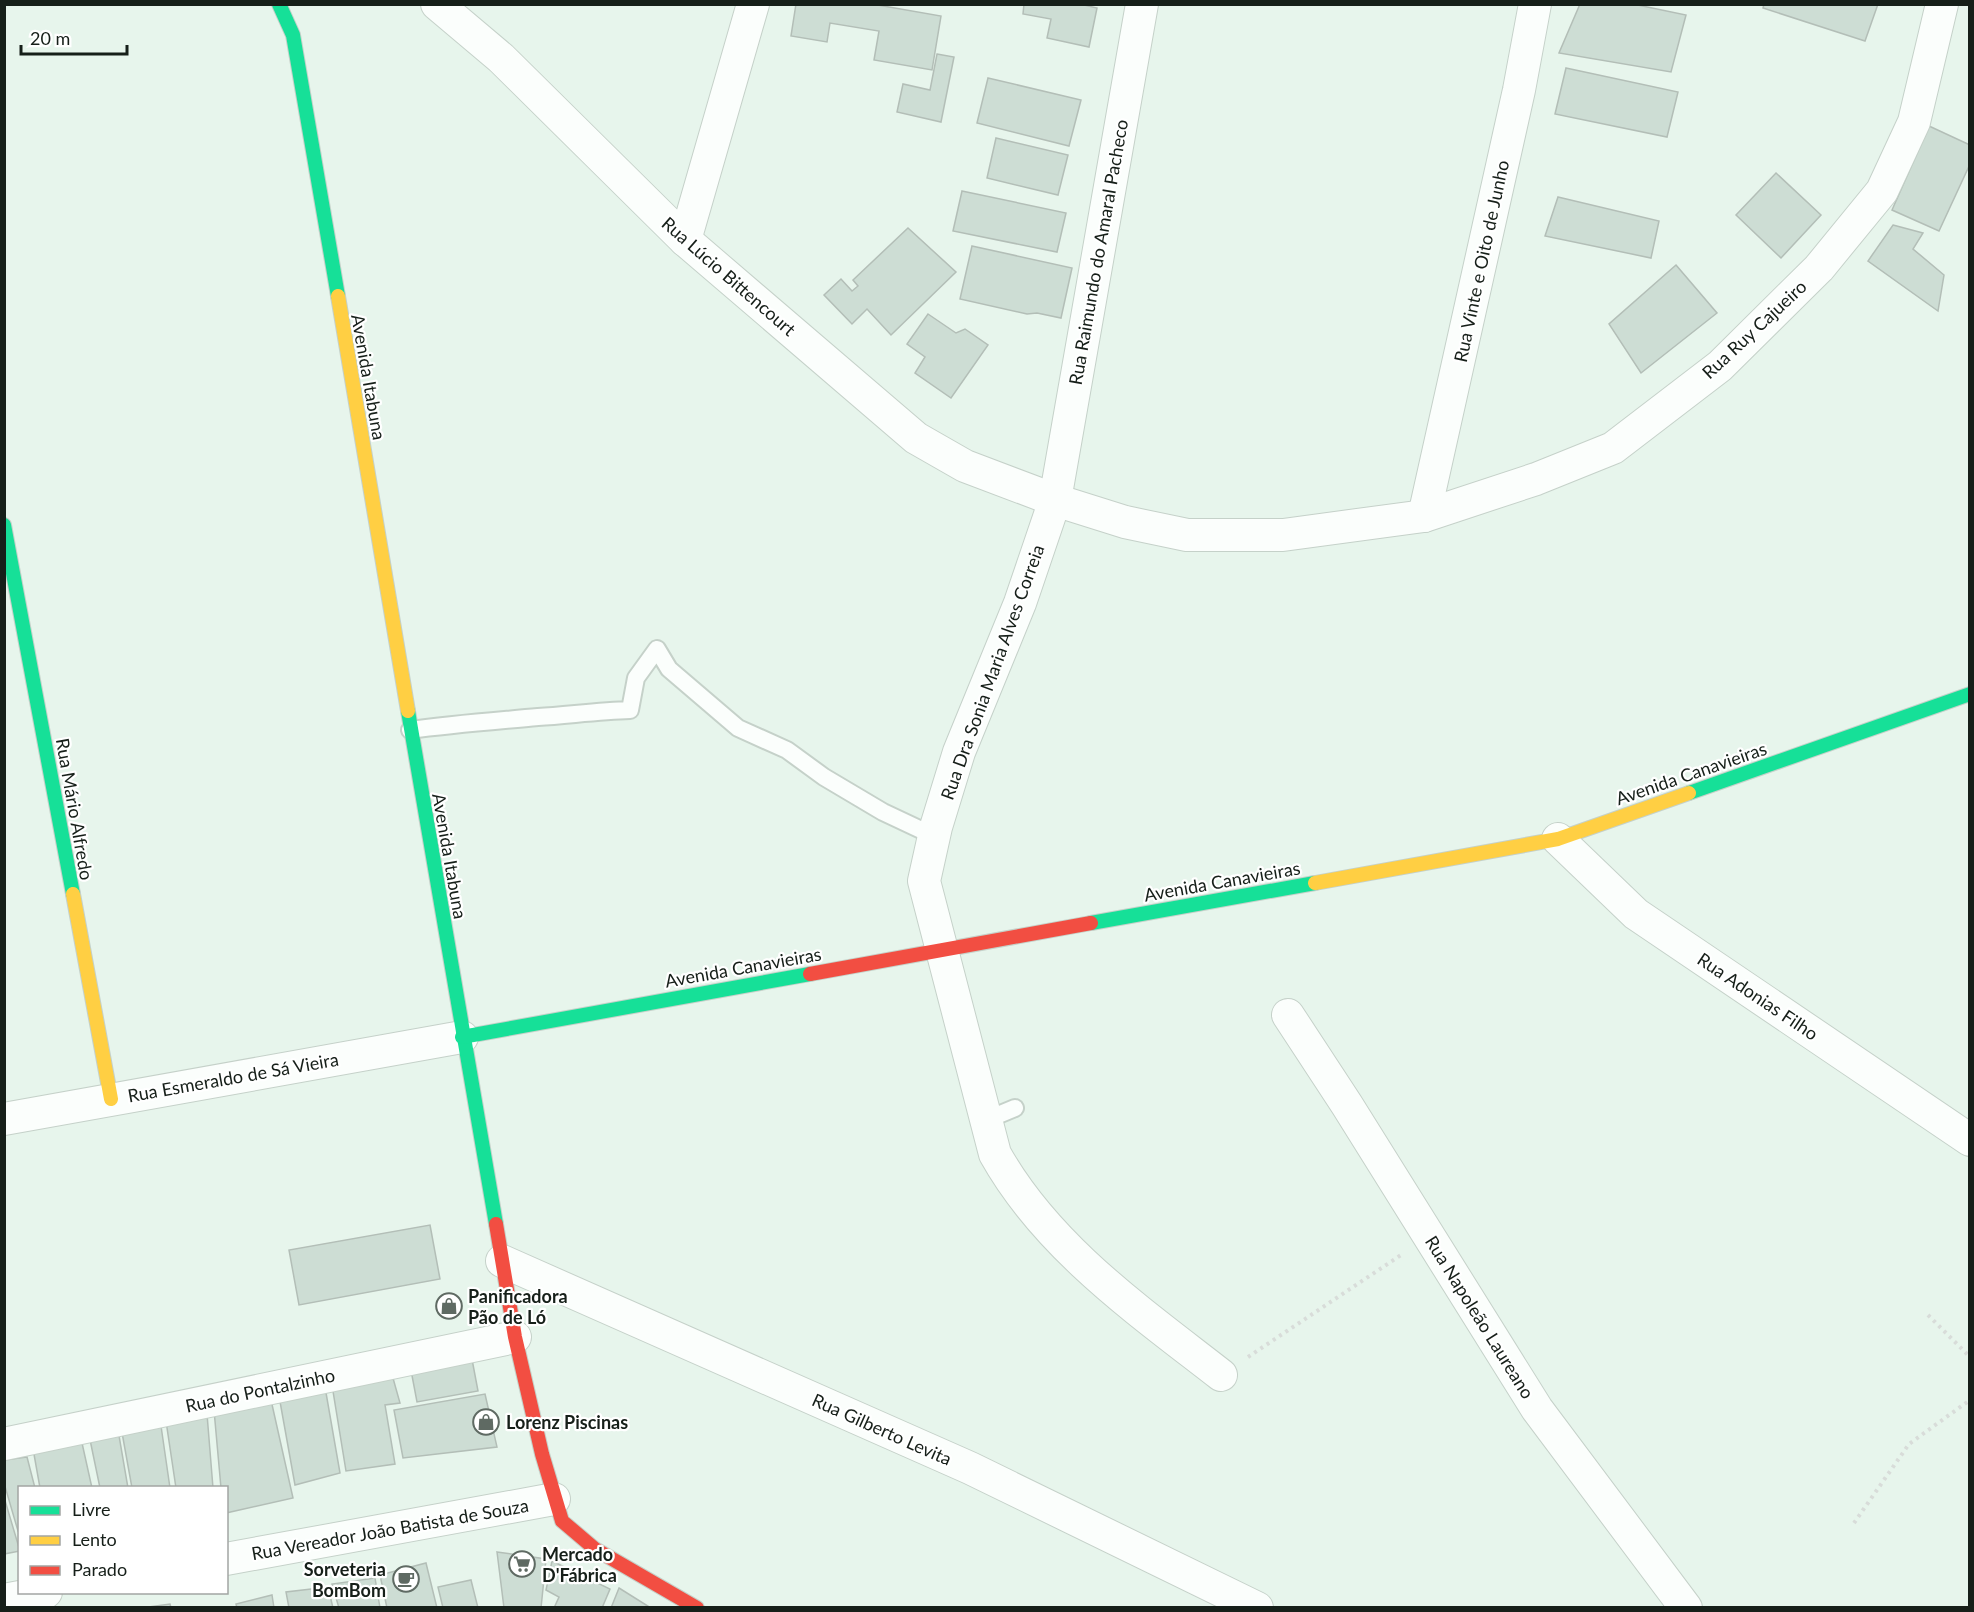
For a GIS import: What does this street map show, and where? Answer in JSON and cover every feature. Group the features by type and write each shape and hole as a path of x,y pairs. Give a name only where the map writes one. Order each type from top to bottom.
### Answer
{"main road":[{"name":"Avenida Itabuna","path":"279,4 293,35 514,1337 554,1499 562,1521 595,1549 697,1608"},
{"name":"Avenida Itabuna","path":"293,35 296,4"},
{"name":"Rua Mário Alfredo","path":"4,525 111,1099"},
{"name":"Avenida Canavieiras","path":"462,1036 1558,839 1970,694"}],"street":[{"name":"Rua Lúcio Bittencourt","path":"436,4 501,58 685,240 916,438 964,466 1055,501"},
{"path":"685,240 753,4"},
{"name":"Rua Raimundo do Amaral Pacheco","path":"1055,501 1142,4"},
{"name":"Rua Vinte e Oito de Junho","path":"1424,516 1519,90 1535,4"},
{"name":"Rua Ruy Cajueiro","path":"1055,501 1125,522 1187,535 1282,535 1424,516 1536,479 1613,448 1720,366 1737,350 1819,268 1882,191 1914,122 1942,4"},
{"name":"Rua Dra Sonia Maria Alves Correia","path":"1055,501 1020,603 959,752 934,836 924,881 995,1154 1011,1183 1054,1233 1127,1302 1221,1375"},
{"name":"Rua Adonias Filho","path":"1558,839 1636,914 1970,1140"},
{"name":"Rua Napoleão Laureano","path":"1288,1015 1430,1236 1537,1409 1686,1608"},
{"name":"Rua Esmeraldo de Sá Vieira","path":"4,1119 462,1036"},
{"name":"Rua Gilberto Levita","path":"502,1262 970,1468 1257,1608"},
{"name":"Rua do Pontalzinho","path":"4,1444 514,1337"},
{"name":"Rua Vereador João Batista de Souza","path":"228,1559 554,1499"},
{"path":"4,1600 40,1594"}],"lane":[{"path":"410,730 590,711 630,710 636,678 657,650 669,669 738,728 787,750 833,783 883,812 934,836"},
{"path":"986,1120 1015,1108"}],"path":[{"path":"1221,1375 1430,1236"},
{"path":"1928,1315 1970,1357"},
{"path":"1854,1523 1909,1444 1970,1400"}],"building":[{"path":"796,4 872,4 941,16 932,70 874,60 879,31 830,23 827,42 791,36"},
{"path":"1024,4 1080,4 1097,8 1089,47 1047,38 1051,19 1023,14"},
{"path":"1580,4 1633,4 1686,15 1671,72 1559,53"},
{"path":"1764,4 1878,4 1865,41 1763,8"},
{"path":"937,54 954,57 941,122 897,112 903,84 930,90"},
{"path":"1566,68 1678,92 1667,137 1555,114"},
{"path":"988,78 1081,100 1069,146 977,123"},
{"path":"1929,126 1970,145 1970,164 1939,231 1892,210"},
{"path":"996,138 1068,155 1058,195 987,178"},
{"path":"1776,173 1821,215 1781,258 1736,215"},
{"path":"962,191 1066,213 1057,252 953,231"},
{"path":"1558,197 1659,221 1651,258 1545,236"},
{"path":"1893,225 1923,233 1913,249 1944,275 1938,311 1868,261"},
{"path":"908,228 956,272 891,335 867,309 852,324 824,295 841,279 852,291 858,286 853,280"},
{"path":"972,246 1072,268 1061,318 1037,313 1027,314 960,299"},
{"path":"1676,265 1717,313 1641,373 1609,324"},
{"path":"928,314 956,333 965,329 988,345 951,398 915,373 925,357 907,344"},
{"path":"430,1225 440,1279 299,1305 289,1250"},
{"path":"471,1354 478,1391 417,1402 410,1365"},
{"path":"391,1371 400,1403 385,1405 395,1464 346,1471 332,1385"},
{"path":"325,1387 340,1473 295,1485 279,1396"},
{"path":"485,1394 497,1447 403,1458 394,1410"},
{"path":"271,1400 293,1498 228,1513 228,1486 221,1486 214,1410"},
{"path":"207,1414 213,1486 176,1486 166,1421"},
{"path":"160,1419 170,1486 132,1486 121,1427"},
{"path":"117,1424 128,1486 100,1486 88,1430"},
{"path":"80,1434 92,1486 40,1486 32,1443"},
{"path":"27,1457 34,1486 18,1486 18,1531 4,1483 4,1460"},
{"path":"4,1497 18,1551 4,1554"},
{"path":"497,1552 546,1559 541,1608 504,1608"},
{"path":"552,1561 610,1589 602,1608 554,1608 559,1597 546,1590"},
{"path":"426,1563 437,1608 387,1608 380,1575"},
{"path":"375,1578 380,1608 339,1608 332,1584"},
{"path":"471,1580 478,1608 443,1608 438,1587"},
{"path":"328,1587 333,1608 289,1608 286,1592"},
{"path":"619,1588 651,1608 611,1608"},
{"path":"272,1595 274,1608 237,1608 236,1604"},
{"path":"170,1604 171,1608 141,1608"}],"traffic: fast":[{"path":"279,4 293,35 338,296"},
{"path":"4,525 73,894"},
{"path":"1689,793 1970,694"},
{"path":"408,711 496,1224"},
{"path":"1091,923 1315,883"},
{"path":"462,1037 810,974"}],"traffic: slow":[{"path":"338,296 408,711"},
{"path":"1315,883 1558,839 1689,793"},
{"path":"73,894 111,1099"}],"traffic: jam":[{"path":"810,974 1091,923"},
{"path":"496,1224 515,1337 542,1454 562,1521 595,1549 697,1608"}],"place":[{"name":"Panificadora Pão de Ló","path":"449,1306"},
{"name":"Lorenz Piscinas","path":"486,1422"},
{"name":"Mercado D'Fábrica","path":"522,1564"},
{"name":"Sorveteria BomBom","path":"406,1579"}]}
